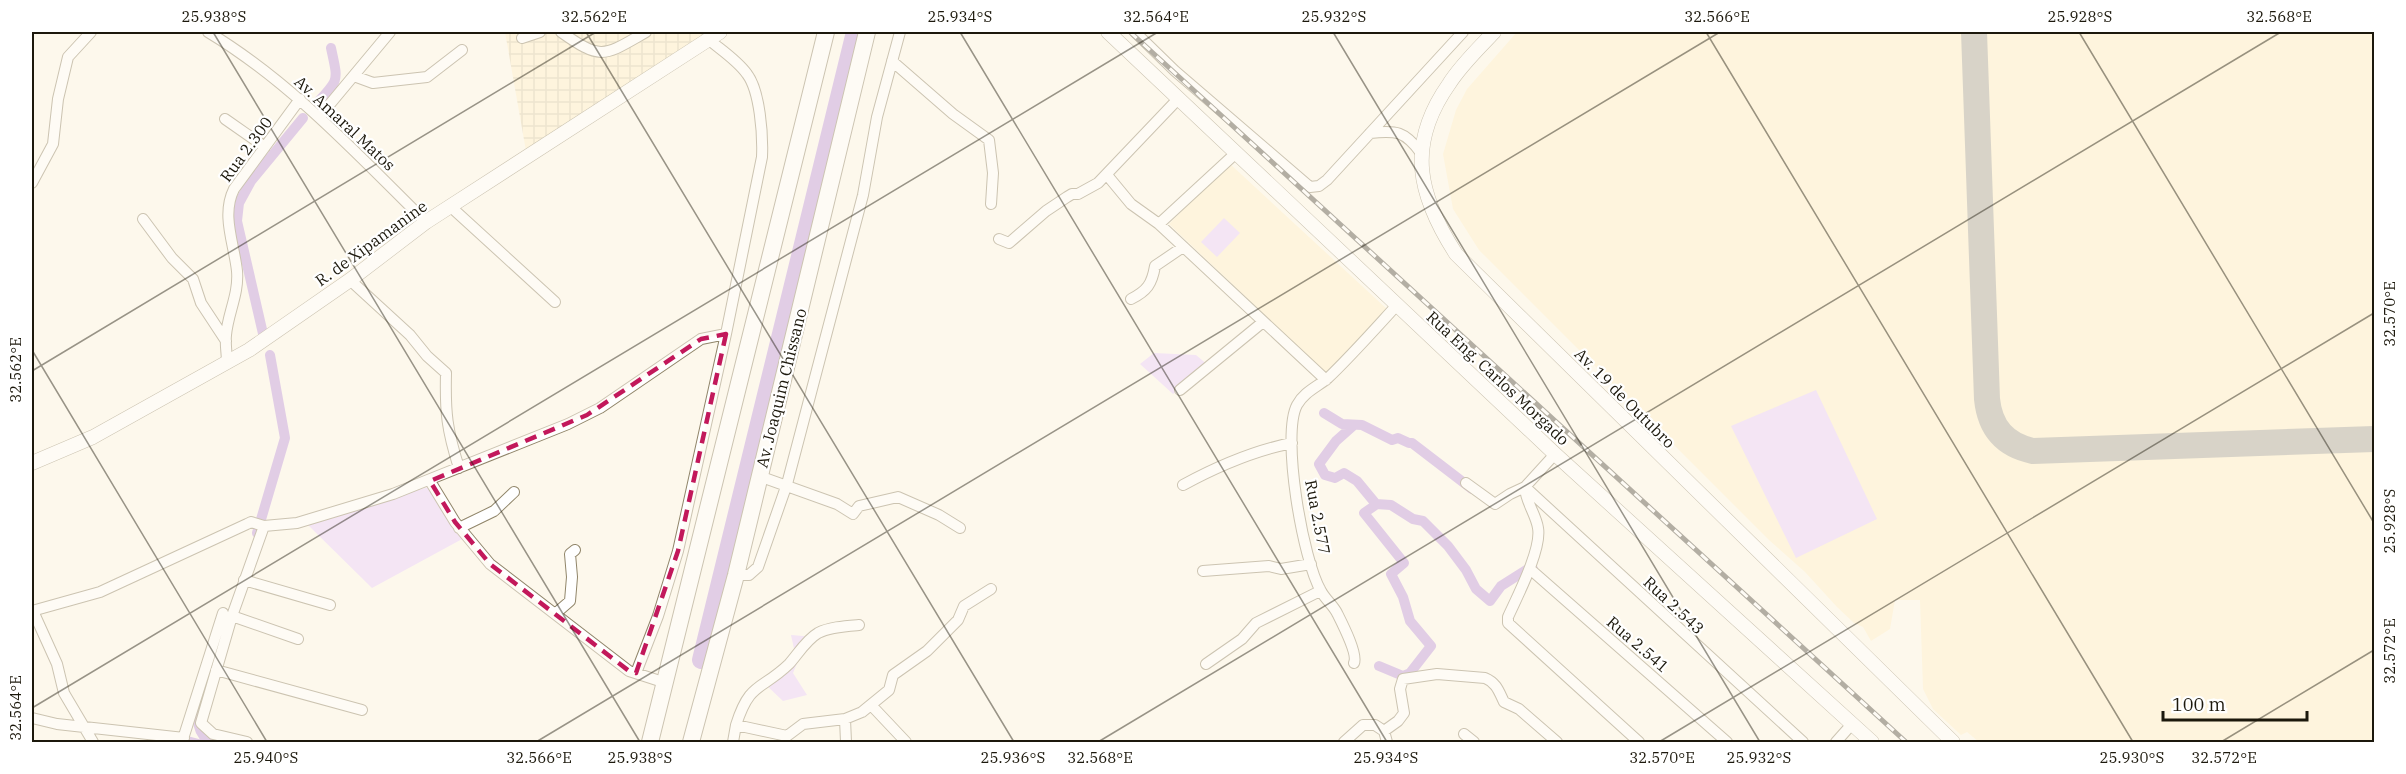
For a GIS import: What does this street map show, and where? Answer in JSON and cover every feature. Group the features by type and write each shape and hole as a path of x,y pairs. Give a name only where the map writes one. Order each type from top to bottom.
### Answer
{"main road":[{"path":"654,742 671,662 826,32"},
{"name":"Av. Joaquim Chissano","path":"692,742 736,576 867,32"}],"street":[{"path":"32,183 53,144 58,99 68,57 91,32"},
{"name":"Av. Amaral Matos","path":"208,32 256,64 320,116 426,222"},
{"path":"320,116 390,32"},
{"path":"522,38 540,32"},
{"path":"561,32 585,49 598,53 610,52 646,32"},
{"path":"736,576 749,575 758,567 787,484 863,195 877,117 900,32"},
{"name":"Rua Eng. Carlos Morgado","path":"1108,32 1555,454 1872,742"},
{"path":"1135,32 1175,71 1310,187 1319,186 1327,180 1463,32"},
{"name":"Av. 19 de Outubro","path":"1494,32 1450,81 1438,100 1421,153 1428,204 1456,254 1953,742"},
{"path":"636,673 658,616 678,551 762,157 762,139 755,89 748,74 714,35"},
{"name":"R. de Xipamanine","path":"32,463 93,437 249,350 350,280 426,222 714,35"},
{"path":"354,76 373,82 427,77 462,50"},
{"path":"892,61 953,114 989,140 993,173 991,204"},
{"path":"999,239 1009,243 1046,211 1072,194 1086,191 1107,175 1179,98"},
{"name":"Rua 2.300","path":"227,363 226,333 237,289 228,201 234,189 300,99"},
{"path":"225,119 265,147"},
{"path":"1370,133 1392,131 1402,134 1412,140 1421,153"},
{"path":"1159,224 1236,153"},
{"path":"1107,175 1131,204 1159,224 1326,380"},
{"path":"451,207 555,302"},
{"path":"143,219 172,258 193,279 201,303 226,342"},
{"path":"1131,299 1140,295 1151,285 1155,266 1182,247"},
{"path":"350,280 446,373 445,416 459,468"},
{"name":"Rua 2.577","path":"1354,663 1356,658 1342,623 1320,590 1299,519 1292,443 1293,414 1298,404 1312,389 1326,380 1396,305"},
{"path":"1180,390 1263,322"},
{"path":"93,742 64,693 57,663 32,611 100,592 251,522 264,526 285,525 316,518 430,481 587,415 701,339 726,334"},
{"path":"1183,485 1231,461 1266,448 1292,443"},
{"path":"1466,483 1495,504 1525,487 1555,454"},
{"path":"759,477 787,484 837,504 853,514 859,506 898,497 939,515 960,528"},
{"path":"430,481 459,528 490,564 629,671 666,683"},
{"path":"1525,487 1539,535 1530,568 1508,617 1508,623 1640,742"},
{"name":"Rua 2.543","path":"1525,487 1803,742"},
{"path":"459,528 494,512 514,492"},
{"path":"32,718 57,724 183,740 228,615 264,526"},
{"path":"555,614 570,601 572,577 570,554 574,550"},
{"path":"1203,571 1269,566 1281,569 1311,564"},
{"name":"Rua 2.541","path":"1530,568 1727,742"},
{"path":"244,580 330,605"},
{"path":"736,725 786,739 803,724 845,719 872,706 889,690 893,675 927,651 958,621 964,606 991,590"},
{"path":"1206,664 1242,639 1256,623 1320,590"},
{"path":"228,615 298,639"},
{"path":"228,615 201,723 213,734 247,742"},
{"path":"733,742 740,711 752,690 788,664 813,637 825,630 859,625"},
{"path":"216,670 362,710"},
{"path":"1384,731 1404,713 1400,683 1403,679 1437,674 1485,678 1498,688 1504,702 1520,709 1557,742"},
{"path":"872,706 906,742"},
{"path":"845,719 846,742"},
{"path":"1836,742 1852,724"},
{"path":"1344,742 1364,725 1375,725 1384,731 1387,742"},
{"path":"1464,734 1474,742"}],"highlighted area":[{"path":"726,334 678,551 636,673 629,671 490,564 455,522 430,481 587,415 701,339"}],"shaded area":[{"path":"505,32 712,32 526,151"},
{"path":"1517,32 2374,32 2374,742 1979,742 1967,732 1961,735 1933,709 1923,689 1920,600 1895,600 1890,629 1871,641 1863,627 1854,623 1837,607 1805,572 1769,540 1479,250 1453,209 1443,154 1456,110 1467,89"},
{"path":"1229,163 1388,310 1329,376 1169,224"},
{"path":"1224,218 1240,233 1217,257 1201,242"},
{"path":"1154,353 1196,355 1209,366 1173,394 1140,364"},
{"path":"1816,390 1877,519 1796,558 1731,426"},
{"path":"438,484 464,538 372,588 307,524"},
{"path":"791,635 815,637 800,656 793,673 807,695 783,701 764,683 795,653"}],"waterway":[{"path":"701,660 855,32"},
{"path":"316,104 335,79 331,48"},
{"path":"264,338 237,221 239,203 251,181 303,118"},
{"path":"257,533 285,438 270,355"},
{"path":"1324,413 1342,424 1362,425 1392,440 1398,438 1412,443 1472,489"},
{"path":"1354,425 1336,441 1319,464 1325,475 1335,478 1344,473 1357,481 1376,504 1391,505 1413,519 1423,521 1448,546 1466,570 1476,589 1490,601 1501,586 1531,567 1533,569"},
{"path":"1377,504 1364,513 1404,563 1391,574 1403,597 1410,621 1431,646 1410,673 1403,676 1379,666"},
{"path":"209,679 198,712 199,728 209,742"},
{"path":"188,741 189,738 204,742"}],"taxiway":[{"path":"1974,32 1987,399 1995,427 2001,434 2014,444 2033,451 2374,439"}],"railway":[{"path":"1130,32 1906,742"}]}
